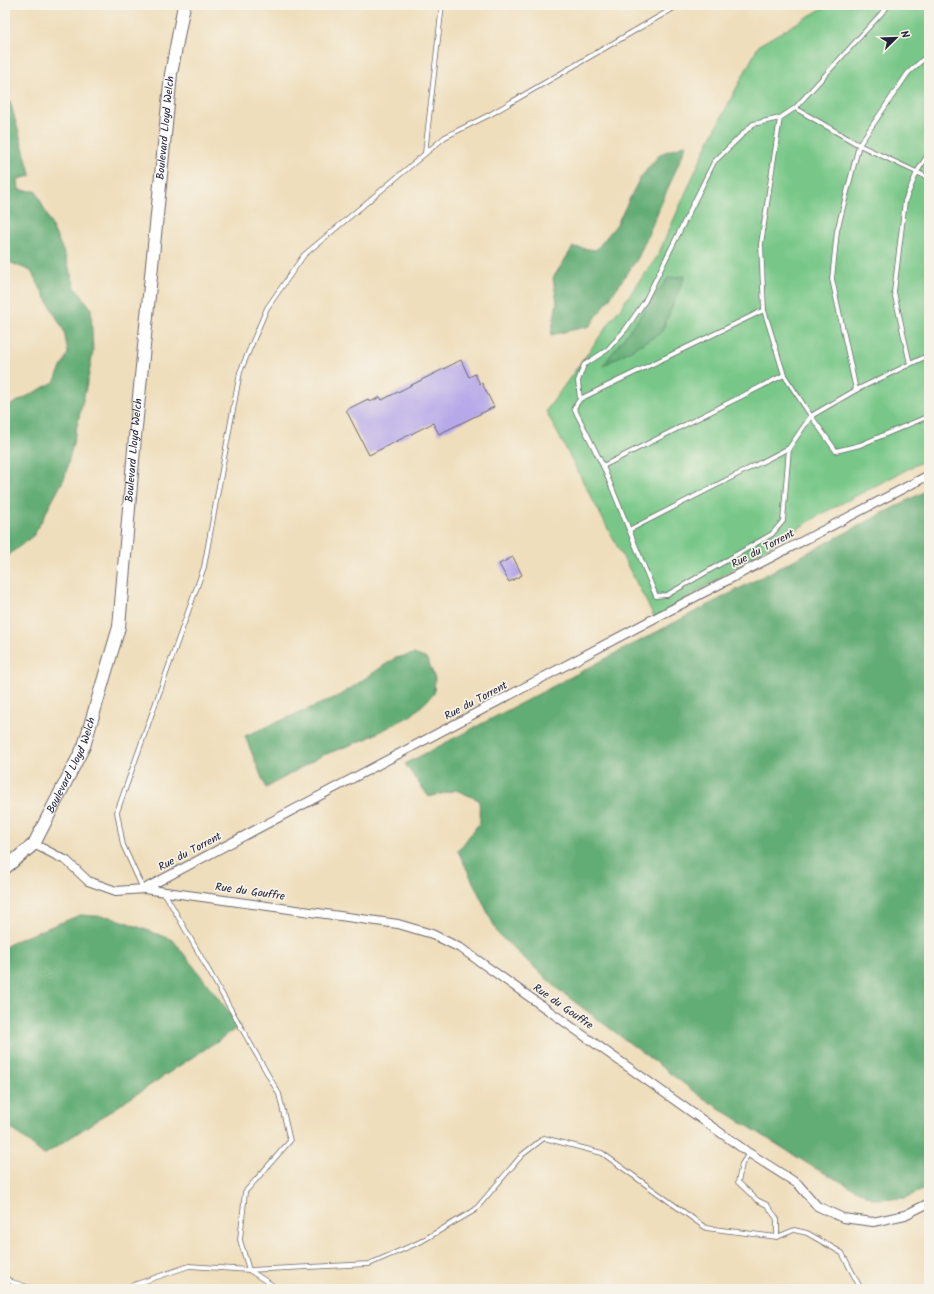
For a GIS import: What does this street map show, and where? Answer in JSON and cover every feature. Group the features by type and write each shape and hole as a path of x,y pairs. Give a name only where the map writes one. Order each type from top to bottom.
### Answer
{"main road":[{"name":"Boulevard Lloyd Welch","path":"5,868 34,844 84,746 119,627 134,437 171,74 184,5"}],"street":[{"name":"Rue du Torrent","path":"34,844 67,861 88,880 116,891 144,889 929,475"},
{"name":"Rue du Gouffre","path":"144,889 398,924 432,934 462,949 749,1153 798,1184 817,1206 843,1218 873,1222 906,1215 929,1203"}],"lane":[{"path":"425,154 442,5"},
{"path":"144,889 123,845 117,812 204,567 240,372 267,308 304,255 445,137 491,114 679,5"},
{"path":"580,399 578,381 584,365 607,350 625,330 645,302 714,162 753,124 780,118 795,108 888,5"},
{"path":"856,390 832,279 837,231 860,145 908,73 929,54"},
{"path":"795,108 860,145 929,178"},
{"path":"780,118 762,244 764,310 784,375 836,451 860,445 929,416"},
{"path":"910,364 894,292 905,200 917,172 929,153"},
{"path":"764,310 580,399 574,408 603,466 656,596 667,595 772,534 783,521 788,448"},
{"path":"629,530 788,448 811,416 856,390 929,355"},
{"path":"603,466 784,375"},
{"path":"163,892 279,1094 290,1141 245,1192 240,1240 249,1270 278,1289"},
{"path":"122,1289 190,1266 249,1270 369,1264 420,1242 475,1210 522,1155 544,1138 602,1153 706,1228 777,1237 794,1230 806,1233 842,1253 861,1289"},
{"path":"749,1153 742,1164 738,1182 757,1200 767,1205 777,1219 777,1237"},
{"path":"5,1278 12,1282 34,1289"}],"green space":[{"path":"828,5 929,5 929,458 823,513 655,618 546,411 657,257 708,143 759,45"},
{"path":"10,101 31,176 18,179 19,190 36,191 65,255 75,287 91,308 93,352 65,477 34,535 5,558 5,408 54,382 68,353 64,331 31,271 9,262 5,263 5,102"},
{"path":"687,144 638,258 590,326 551,335 557,302 553,278 573,247 596,250 617,224 640,178 660,154"},
{"path":"685,276 661,333 603,366 668,278"},
{"path":"929,489 929,1187 905,1198 874,1199 813,1167 703,1098 560,991 498,934 458,851 480,822 479,800 456,790 429,797 405,764"},
{"path":"414,654 427,659 435,678 434,694 412,715 366,739 321,756 266,788 245,736 341,695 395,658"},
{"path":"80,915 112,917 173,940 240,1026 44,1155 5,1123 5,947 17,940"}],"building":[{"path":"461,360 469,377 475,374 480,384 482,383 494,407 439,434 433,423 369,455 346,410 368,399 370,402 380,397 382,400"},
{"path":"513,557 522,575 509,582 499,564"}]}
